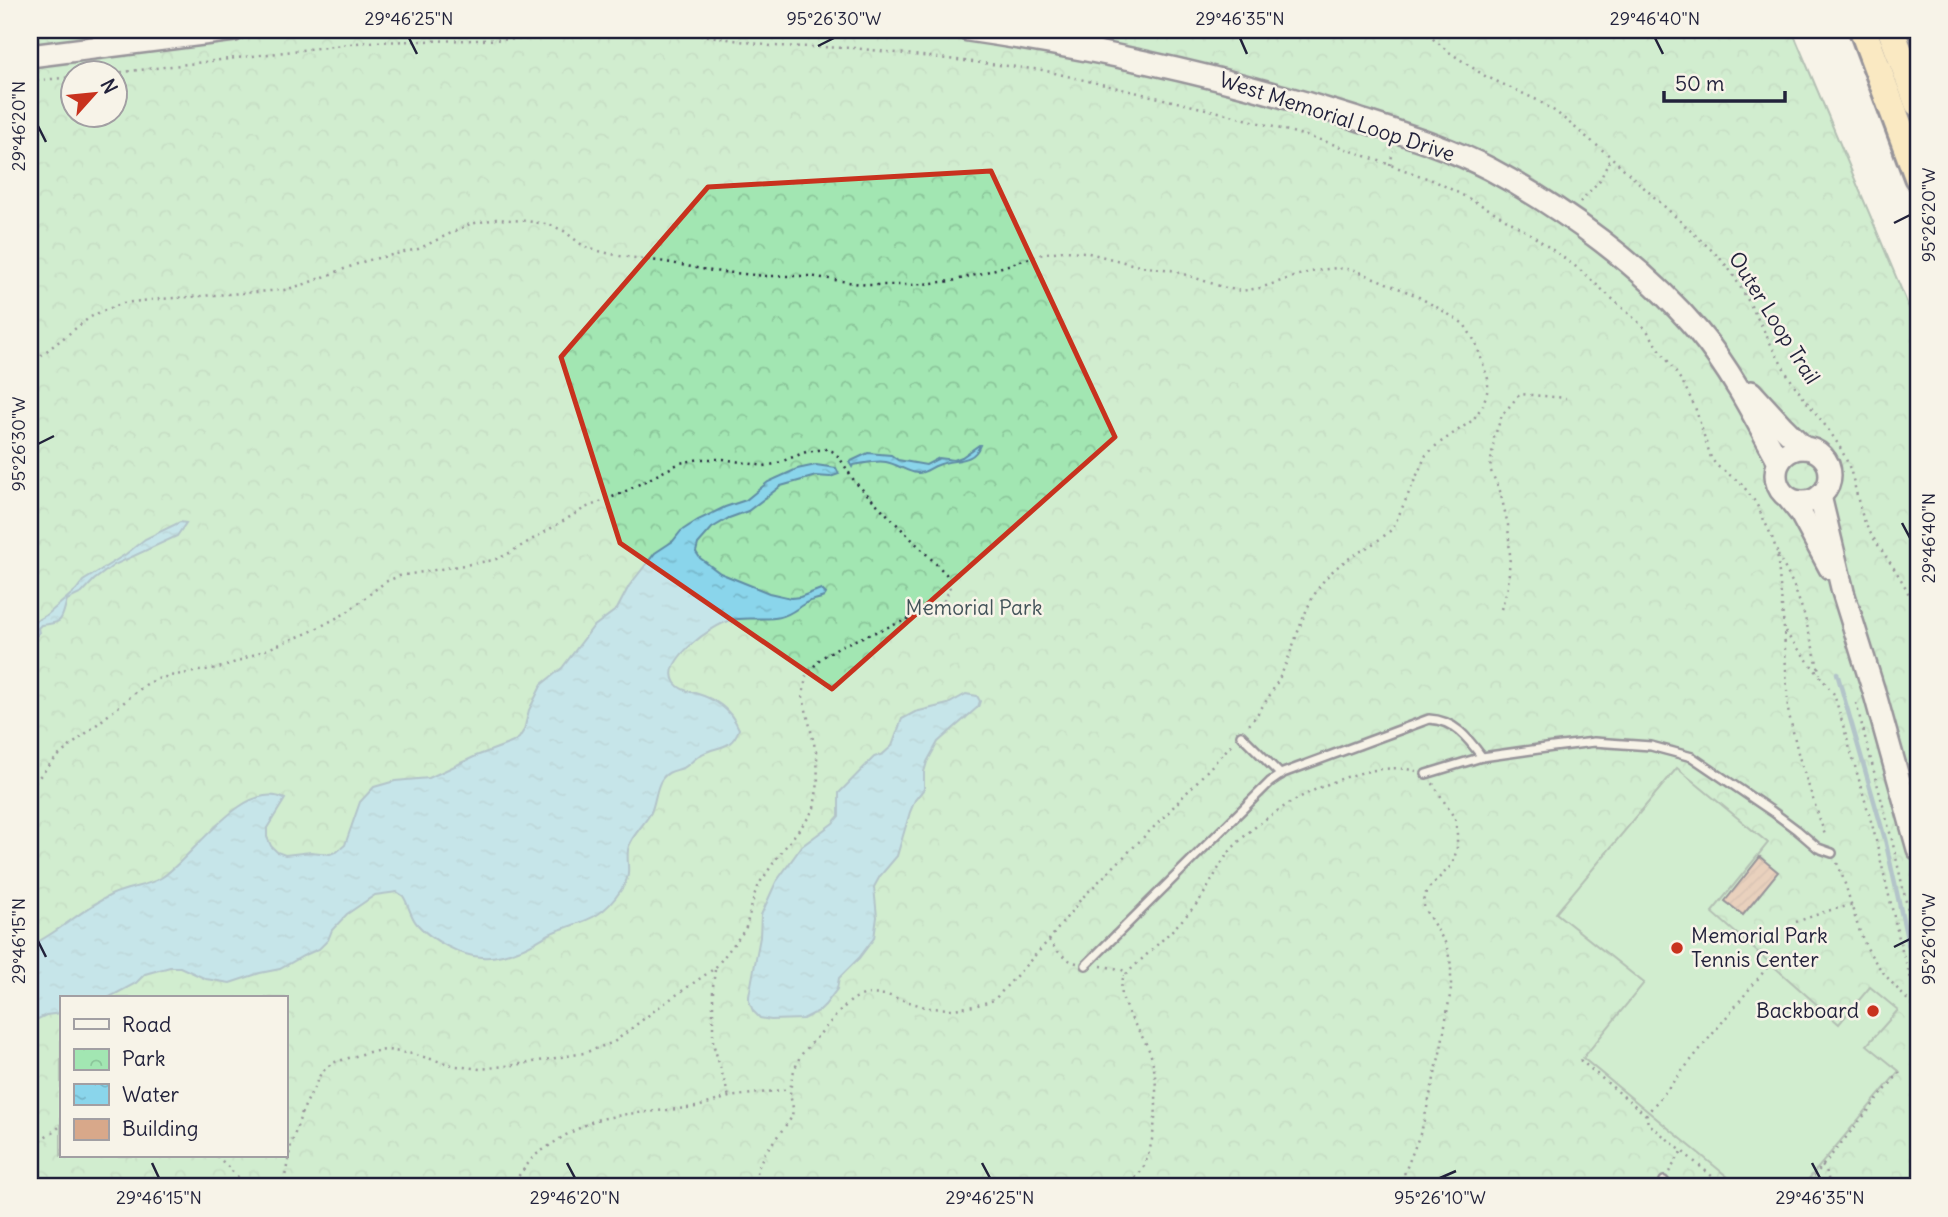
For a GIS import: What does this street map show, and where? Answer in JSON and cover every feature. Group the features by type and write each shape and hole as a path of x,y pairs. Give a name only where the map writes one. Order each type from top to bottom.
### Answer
{"highway":[{"path":"1863,30 1918,177"},
{"path":"1891,30 1918,103"}],"street":[{"path":"30,56 234,30"},
{"name":"West Memorial Loop Drive","path":"968,30 1117,55 1289,97 1426,141 1488,168 1566,215 1657,288 1699,333 1719,361 1745,399 1779,462"},
{"name":"West Memorial Loop Drive","path":"1719,361 1804,448"},
{"path":"1789,499 1803,503 1812,501 1826,489 1830,471 1821,455 1813,450 1804,448 1787,453 1779,462 1776,480 1778,487 1801,514 1843,592"},
{"path":"1820,496 1843,592 1877,698 1918,849"}],"lane":[{"path":"1086,965 1270,782 1281,775 1429,719 1442,719 1466,736 1482,757"},
{"path":"1241,735 1281,775"},
{"path":"1426,774 1482,757 1594,743 1651,746 1692,757 1773,812 1818,848 1832,853"}],"path":[{"path":"533,30 534,39"},
{"name":"Outer Loop Trail","path":"1422,30 1485,76 1537,100 1556,112 1611,157 1724,263 1738,282 1792,380 1838,444 1849,466 1866,523 1907,590 1917,618 1915,682 1918,700"},
{"path":"130,71 366,42 534,39 640,33 703,35 771,46 854,48 1042,70 1244,118 1324,141 1435,181 1487,208 1529,233 1578,269 1646,329 1683,383 1695,407 1711,458 1717,466 1741,483 1756,503 1793,584 1821,677"},
{"path":"30,81 60,78"},
{"path":"1566,215 1600,180 1611,157"},
{"path":"30,364 89,318 123,303 284,290 365,261 418,249 470,224 496,219 551,225 564,230 590,249 620,256 712,271 766,276 792,274 867,285 912,285 952,281 1046,253 1062,251 1085,252 1139,266 1171,270 1226,288 1241,290 1260,288 1302,274 1337,268 1355,270 1415,295 1464,324 1476,343 1488,379 1483,405 1473,420 1426,455 1394,528 1334,569 1323,581 1305,613 1278,680 1266,702 1241,735 1162,819 1081,899 1049,940 995,1000 953,1009 929,1007 887,995 866,994 853,999 842,1009 800,1056 790,1089 792,1117 764,1154 753,1187"},
{"path":"1501,609 1508,587 1510,555 1508,524 1500,491 1490,469 1494,438 1505,410 1520,394 1566,398"},
{"path":"30,787 57,757 145,685 157,679 223,667 310,632 346,612 385,582 399,576 494,560 585,508 620,494 680,463 700,459 723,459 765,466 806,452 825,449 839,457 855,482 946,575 950,589 942,604 840,646 820,659 806,676 803,697 817,756 818,783 814,808 761,881 746,926 715,968 614,1042 596,1050 491,1068 456,1066 387,1050 369,1052 332,1063 321,1073 302,1112 291,1145 283,1187"},
{"path":"1777,552 1788,710 1811,797 1840,870 1863,939 1874,960 1916,1008 1918,1017"},
{"path":"1784,629 1833,694 1873,828 1903,955 1918,999"},
{"path":"1856,703 1918,954"},
{"path":"1124,1187 1143,1167 1149,1150 1156,1107 1153,1062 1124,1000 1121,990 1124,976 1194,908 1219,866 1237,843 1284,807 1326,785 1374,771 1402,767 1426,774 1455,819 1457,834 1454,860 1427,890 1423,901 1425,910 1446,944 1451,965 1451,989 1441,1049 1422,1129 1399,1187"},
{"path":"1796,922 1852,905"},
{"path":"1646,1115 1770,964"},
{"path":"715,968 713,1043 729,1097"},
{"path":"1580,1060 1646,1115 1648,1123 1726,1187"},
{"path":"1805,1187 1901,1071"},
{"path":"510,1187 534,1156 595,1120 639,1112 697,1107 729,1097 790,1089"},
{"path":"30,1150 60,1127"},
{"path":"1666,1184 1682,1152"},
{"path":"220,1158 238,1177 253,1187"},
{"path":"1822,1166 1826,1169 1830,1187"},
{"path":"1883,1187 1890,1179"}],"highlighted area":[{"path":"991,171 1115,437 832,689 620,543 561,357 708,187"}],"green space":[{"name":"Memorial Park","path":"30,30 1792,30 1918,329 1918,1187 30,1187"},
{"name":"Memorial Park Tennis Center","path":"1677,768 1768,843 1712,912 1839,1024 1870,987 1898,1010 1867,1045 1899,1071 1802,1187 1740,1187 1583,1058 1644,983 1556,913"}],"water":[{"path":"979,445 973,456 944,463 920,473 886,462 870,462 852,467 849,462 868,453 891,455 898,460 926,465 939,458 954,460 962,457"},
{"path":"816,465 836,468 839,474 830,477 816,476 781,486 748,511 712,528 698,544 696,552 720,573 769,593 791,598 821,589 826,594 784,616 737,619 723,623 701,636 681,655 672,674 675,683 682,689 721,705 739,729 728,744 702,754 685,767 664,776 650,814 629,845 625,884 614,900 600,913 523,948 482,957 456,951 423,930 415,921 403,896 397,892 375,895 347,914 319,949 280,969 230,983 206,979 180,967 170,967 145,974 136,983 112,996 60,996 60,1013 46,1015 30,1023 30,946 111,895 161,878 235,809 252,800 269,796 285,799 267,828 267,837 277,852 285,855 311,852 330,854 338,851 345,845 360,802 374,787 395,781 429,778 519,738 542,684 562,668 593,627 617,609 629,586 655,553 698,520 746,500 768,482 797,469"},
{"path":"180,522 186,523 177,536 114,565 82,593 67,600 61,619 38,628 39,633 34,638 30,651 30,624 48,614 83,581 145,539"},
{"path":"966,694 977,696 980,701 978,707 938,742 927,762 924,789 910,812 897,856 874,887 877,917 874,938 839,978 837,989 819,1011 803,1019 760,1018 753,1011 749,996 760,937 761,915 776,882 802,846 839,816 839,793 874,757 883,754 892,746 902,719 915,712 948,704"}],"building":[{"path":"1760,857 1778,872 1743,915 1725,901"}],"waterway":[{"path":"1837,673 1885,839 1916,979"}],"place":[{"name":"Memorial Park Tennis Center","path":"1677,948"},
{"name":"Backboard","path":"1873,1011"}]}
